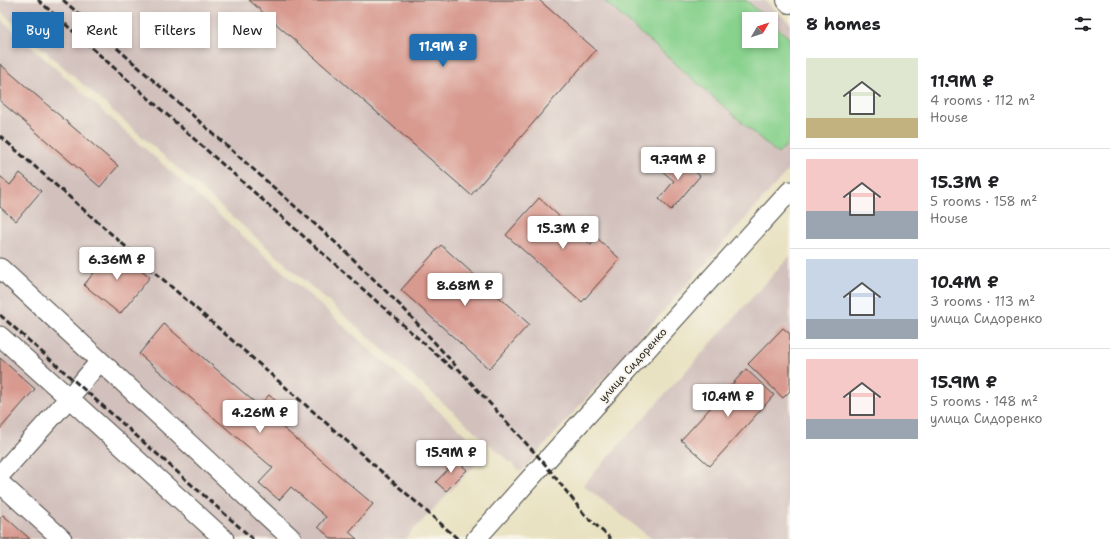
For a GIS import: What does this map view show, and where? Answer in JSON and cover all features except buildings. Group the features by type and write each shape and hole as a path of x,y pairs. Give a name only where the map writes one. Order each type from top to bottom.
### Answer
{"street":[{"name":"улица Сидоренко","path":"476,539 790,192"},
{"path":"0,268 292,539"},
{"path":"0,336 224,539"},
{"path":"0,475 100,361"},
{"path":"0,483 62,539"}],"shaded area":[{"path":"0,0 764,0 778,12 742,12 742,48 778,48 778,12 790,23 790,168 521,472 42,48 64,48 64,12 12,12 12,22 0,11"},
{"path":"0,19 12,30 12,48 32,48 486,453 405,539 0,539"},
{"path":"790,256 790,539 652,539 583,485"}],"green space":[{"path":"603,0 746,0 759,12 742,12 742,48 778,48 778,28 790,39 790,141 778,154"}],"railway":[{"path":"38,0 455,371"},
{"path":"63,0 344,250 405,310 544,463 584,514 611,539"},
{"path":"0,136 458,539"},
{"path":"0,315 253,539"}]}
